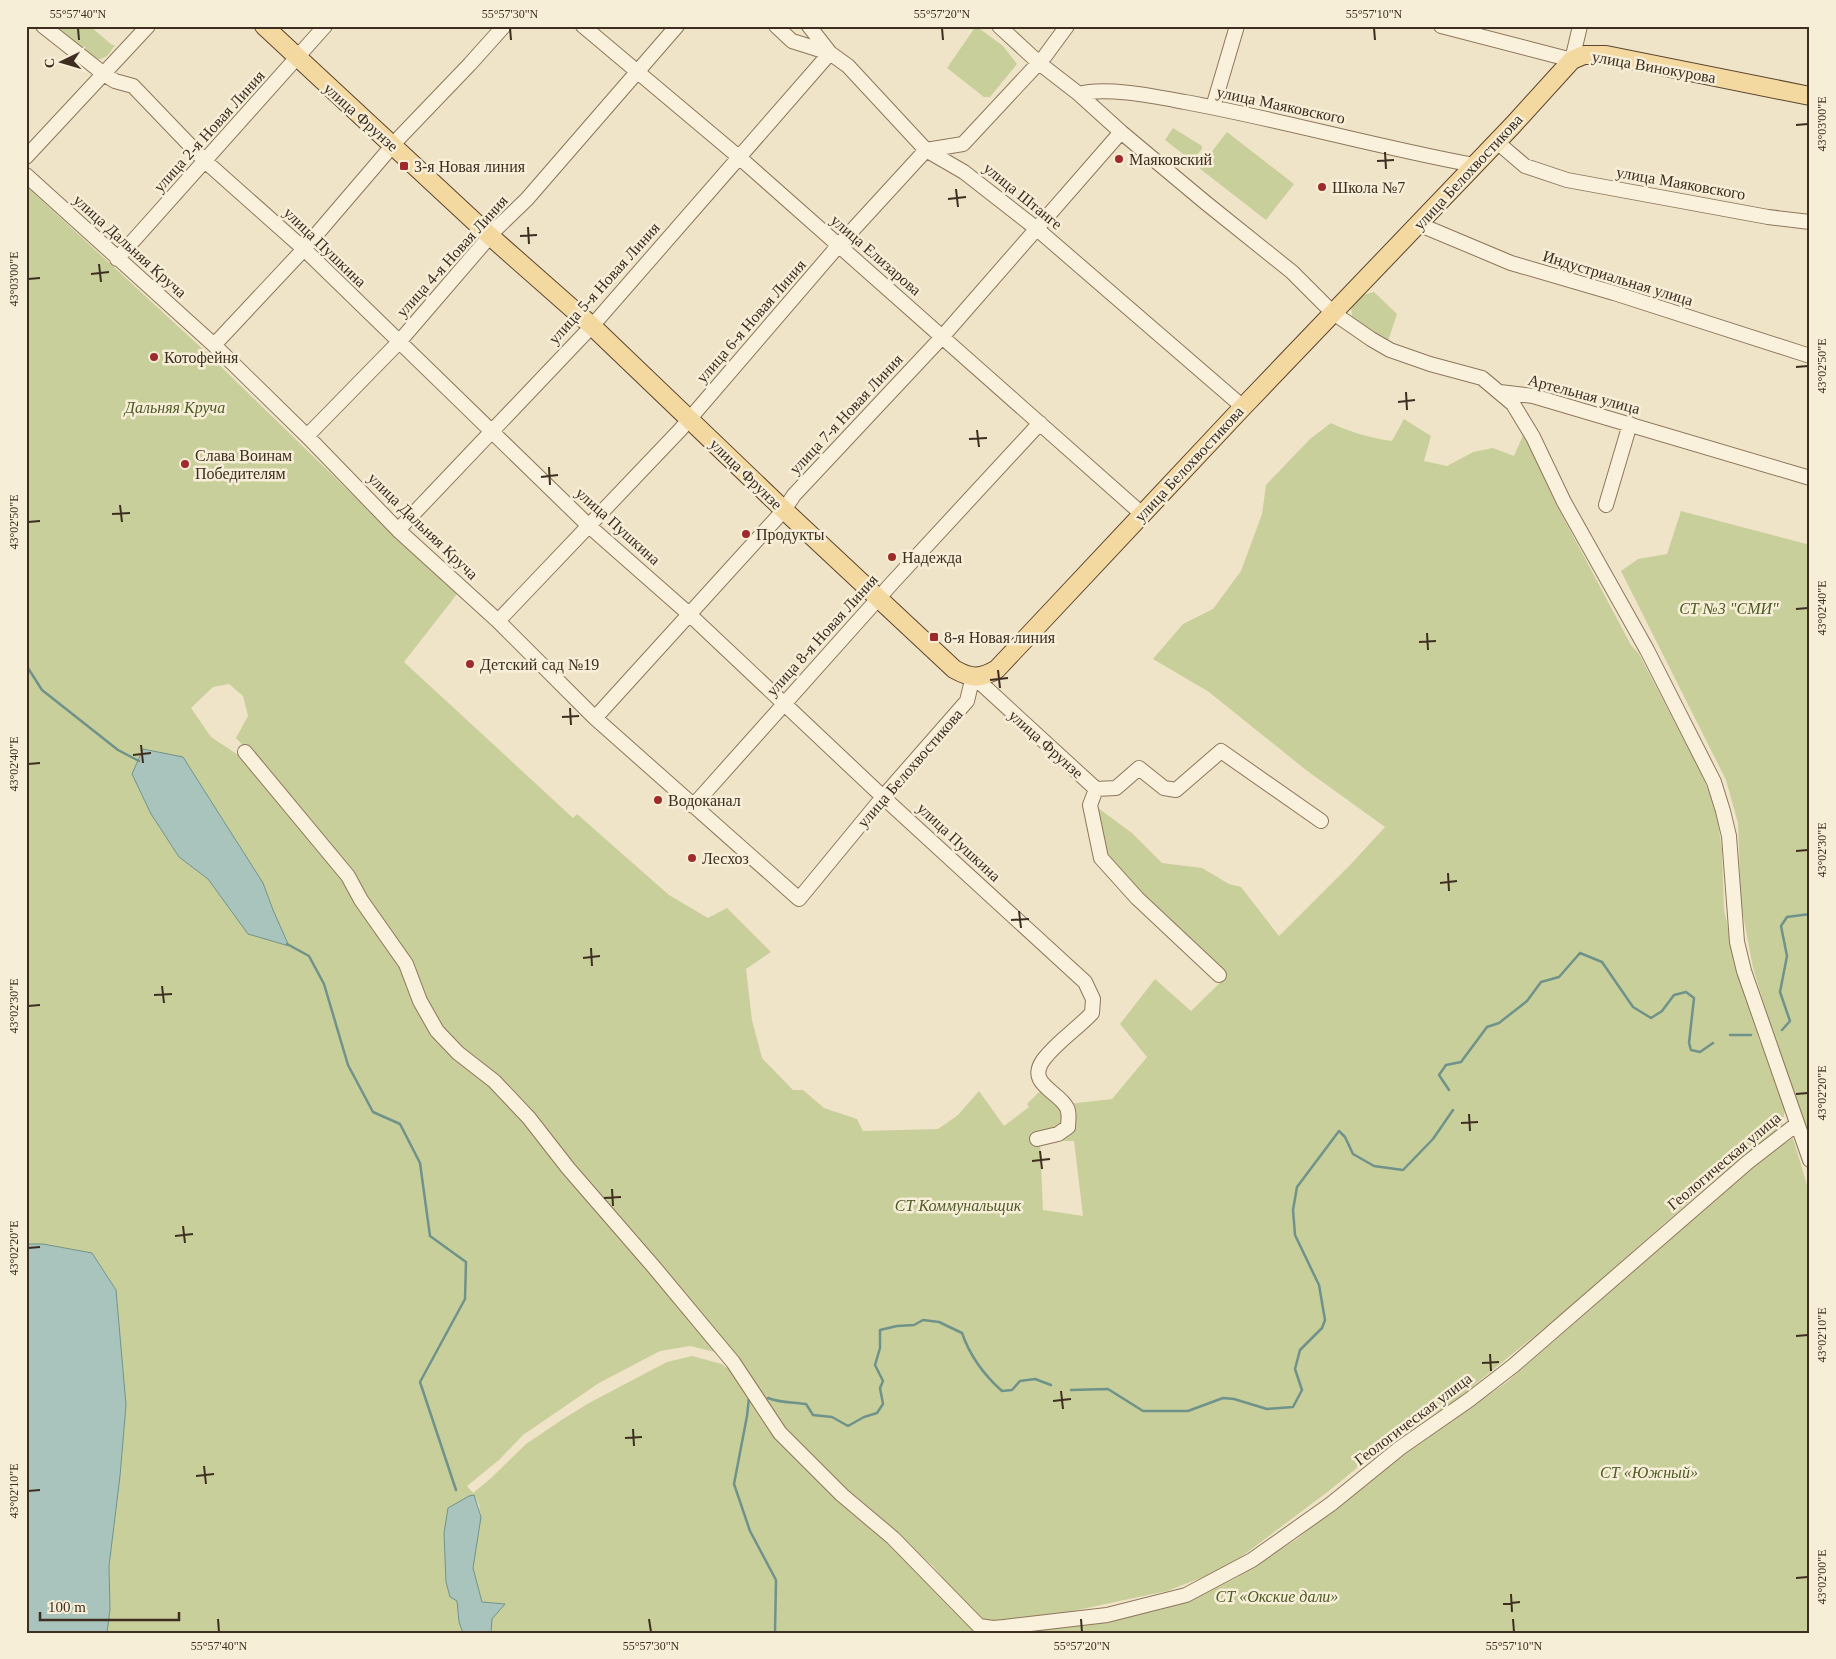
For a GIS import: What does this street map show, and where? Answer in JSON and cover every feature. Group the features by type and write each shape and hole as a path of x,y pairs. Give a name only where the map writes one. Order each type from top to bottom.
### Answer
{"main road":[{"name":"улица Фрунзе","path":"264,26 296,58 490,236 592,326 784,510 954,669 964,675 973,676"},
{"name":"улица Винокурова","path":"1572,60 1584,55 1606,55 1810,96"},
{"name":"улица Белохвостикова","path":"973,676 986,676 997,669 1332,312 1497,142 1572,60"}],"street":[{"name":"улица Пушкина","path":"43,26 104,74 115,81 133,86 206,162 304,249 589,526 689,614 883,797 1085,982 1093,999 1092,1013 1051,1051 1043,1060 1039,1070 1041,1083 1066,1106 1069,1113 1068,1127 1058,1134 1038,1139"},
{"path":"26,157 148,26"},
{"name":"улица 2-я Новая Линия","path":"117,259 206,162 325,26"},
{"path":"214,345 304,249 393,146 504,26"},
{"name":"улица Елизарова","path":"583,26 740,158 1142,514"},
{"name":"улица 4-я Новая Линия","path":"307,436 399,342 490,236 527,199 638,73 677,26"},
{"name":"улица Штанге","path":"776,26 792,41 830,53 848,66 926,150 964,172 1037,229 1243,406"},
{"path":"809,26 830,53"},
{"path":"998,26 1039,63 1079,94 1122,132 1292,272 1332,312"},
{"path":"926,150 963,144 1039,63 1067,26"},
{"path":"1213,107 1237,26"},
{"name":"улица Винокурова","path":"1441,26 1572,60"},
{"name":"улица Белохвостикова","path":"1572,60 1580,26"},
{"name":"улица 5-я Новая Линия","path":"398,530 592,326 830,53"},
{"name":"улица Маяковского","path":"1079,94 1089,91 1145,95 1213,107 1474,165"},
{"name":"улица 7-я Новая Линия","path":"595,718 784,510 794,495 943,336 1122,132"},
{"name":"улица Маяковского","path":"1497,142 1525,166 1567,180 1768,217 1810,222"},
{"name":"улица 6-я Новая Линия","path":"498,621 689,419 838,246 926,150"},
{"name":"улица Дальняя Круча","path":"26,175 214,345 307,436 398,530 498,621 595,718 798,899"},
{"name":"Индустриальная улица","path":"1418,224 1512,263 1614,293 1810,356"},
{"name":"Артельная улица","path":"1332,312 1390,350 1430,364 1482,378 1500,392 1533,396 1810,478"},
{"path":"1500,392 1514,404 1523,417 1564,502 1646,650 1714,782 1729,836 1737,942 1744,971 1810,1160"},
{"name":"улица 8-я Новая Линия","path":"693,806 1040,423"},
{"path":"1606,505 1630,424"},
{"name":"улица Белохвостикова","path":"798,899 883,797 968,701 973,676"},
{"name":"улица Фрунзе","path":"973,676 1096,789 1116,788 1139,768 1164,788 1176,790 1221,751 1321,821"},
{"name":"Геологическая улица","path":"245,752 348,876 361,900 406,964 420,1001 437,1031 458,1053 494,1081 529,1118 568,1168 733,1362 780,1433 842,1495 893,1538 979,1626 993,1628 1062,1627 1186,1595 1252,1560 1331,1504 1400,1448 1469,1400 1513,1366 1748,1162 1797,1124"},
{"path":"1096,789 1090,805 1101,858 1137,898 1218,975"}],"green space":[{"path":"48,26 90,26 112,45 115,45 110,53 98,59"},
{"path":"976,26 1003,46 1017,64 990,97 984,97 947,68"},
{"path":"1173,128 1202,146 1202,149 1192,161 1165,140"},
{"path":"1227,132 1294,184 1266,220 1199,168"},
{"path":"26,186 207,353 457,594 404,662 573,818 577,814 669,895 708,918 727,908 771,952 746,969 752,1020 762,1058 793,1090 803,1090 824,1108 857,1119 863,1131 938,1129 958,1115 979,1091 1004,1126 1029,1107 1027,1104 1038,1093 1050,1087 1068,1104 1112,1099 1147,1057 1120,1024 1155,979 1191,1011 1227,976 1150,905 1107,859 1094,805 1132,833 1162,863 1202,868 1229,884 1241,887 1279,936 1351,864 1385,827 1306,770 1209,692 1153,659 1183,624 1213,609 1241,571 1262,514 1266,485 1310,439 1331,423 1360,434 1392,441 1404,419 1431,436 1424,461 1447,466 1473,452 1493,448 1514,456 1524,433 1554,500 1631,645 1639,654 1704,779 1717,814 1722,851 1724,909 1734,957 1759,1040 1764,1048 1785,1108 1783,1122 1771,1137 1711,1182 1577,1301 1455,1401 1390,1441 1330,1490 1241,1557 1206,1576 1167,1591 1011,1624 985,1623 954,1593 933,1566 878,1520 829,1475 781,1425 729,1353 630,1235 592,1193 548,1134 504,1085 443,1033 431,1014 421,992 417,975 403,950 374,913 350,873 236,738 248,716 243,696 229,684 213,687 191,708 211,737 243,758 307,828 346,880 401,961 412,996 431,1028 454,1051 492,1083 521,1113 588,1197 717,1348 715,1352 690,1346 660,1351 599,1383 523,1435 499,1460 467,1486 473,1493 526,1444 563,1419 589,1403 667,1362 692,1356 722,1364 738,1377 776,1432 840,1501 908,1562 952,1610 983,1632 1062,1627 1164,1606 1202,1595 1236,1578 1297,1539 1366,1482 1507,1382 1748,1172 1759,1159 1793,1138 1810,1195 1810,1633 491,1633 492,1619 504,1604 482,1602 473,1568 481,1517 479,1505 474,1495 448,1508 444,1533 446,1582 450,1597 457,1601 459,1622 463,1633 107,1633 110,1609 109,1566 126,1405 116,1290 92,1253 43,1244 26,1244 26,895 29,883 26,867","holes":["143,749 183,757 263,883 289,946 248,934 208,879 179,857 151,814 132,774","1040,1141 1074,1141 1083,1216 1043,1210"]},
{"path":"1374,292 1397,314 1388,341 1352,317 1351,306 1359,296"},
{"name":"СТ №3 \"СМИ\"","path":"1681,511 1810,545 1810,1140 1777,1047 1753,968 1741,904 1738,823 1726,780 1621,571 1638,559 1667,554"}],"water":[{"path":"143,749 183,757 263,883 289,946 248,934 208,879 179,857 151,814 132,774"},
{"path":"26,1244 43,1244 92,1253 116,1290 126,1405 109,1566 110,1609 107,1633 26,1633"},
{"path":"474,1495 481,1517 473,1568 482,1602 505,1604 492,1619 491,1633 463,1633 459,1622 457,1601 450,1597 446,1582 444,1533 448,1508"}],"waterway":[{"path":"26,665 42,690 118,750 139,761"},
{"path":"1782,1030 1790,1021 1780,992 1787,956 1781,926 1787,917 1810,914"},
{"path":"287,944 309,956 324,984 348,1065 373,1112 400,1124 420,1163 430,1236 466,1262 465,1299 420,1382 456,1490"},
{"path":"1449,1090 1439,1075 1446,1065 1461,1062 1487,1027 1499,1023 1527,1001 1541,982 1559,977 1580,953 1602,962 1633,1007 1651,1018 1662,1011 1674,995 1686,992 1694,998 1689,1043 1691,1050 1700,1052 1713,1043"},
{"path":"1730,1035 1751,1035"},
{"path":"1071,1390 1108,1389 1143,1411 1188,1411 1223,1398 1234,1399 1267,1409 1293,1407 1302,1390 1295,1369 1300,1350 1322,1328 1325,1320 1319,1285 1295,1235 1293,1210 1297,1187 1339,1131 1345,1137 1353,1154 1374,1166 1403,1170 1433,1139 1453,1110"},
{"path":"768,1398 782,1402 806,1404 813,1415 832,1417 848,1426 864,1417 877,1413 883,1404 880,1388 883,1381 875,1365 880,1348 880,1330 914,1325 923,1320 939,1322 962,1333 978,1365 1002,1391 1012,1390 1020,1381 1035,1379 1051,1385"},
{"path":"749,1398 734,1484 750,1531 776,1580 775,1633"}],"place":[{"name":"Маяковский","path":"1119,159"},
{"name":"3-я Новая линия","path":"404,166"},
{"name":"Школа №7","path":"1322,187"},
{"name":"Котофейня","path":"154,357"},
{"name":"Слава Воинам Победителям","path":"185,464"},
{"name":"Продукты","path":"746,534"},
{"name":"Надежда","path":"892,557"},
{"name":"8-я Новая линия","path":"934,637"},
{"name":"Детский сад №19","path":"470,664"},
{"name":"Водоканал","path":"658,800"},
{"name":"Лесхоз","path":"692,858"}],"park label":[{"name":"Дальняя Круча","path":"175,407"},
{"name":"СТ Коммунальщик","path":"958,1205"},
{"name":"СТ «Южный»","path":"1649,1472"},
{"name":"СТ «Окские дали»","path":"1277,1596"}]}
